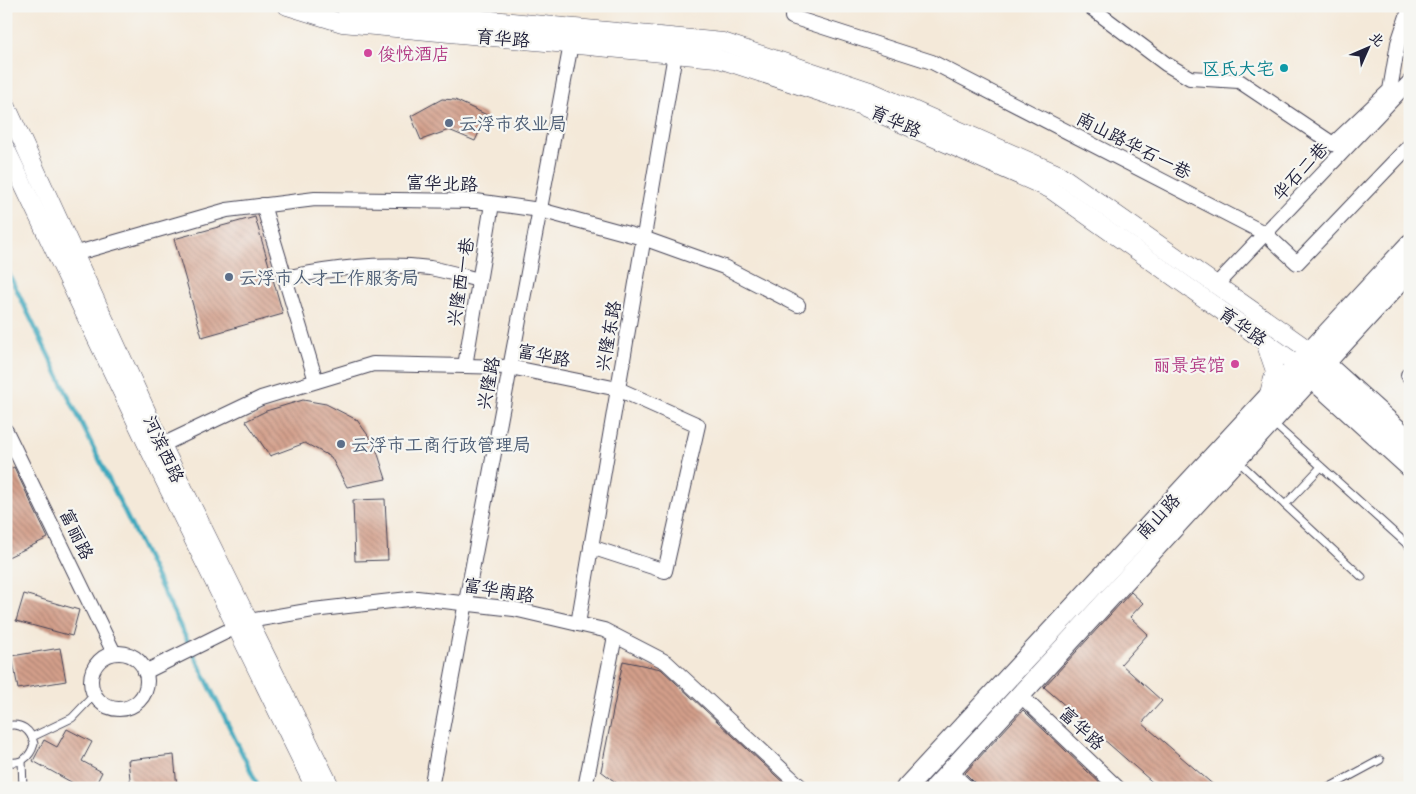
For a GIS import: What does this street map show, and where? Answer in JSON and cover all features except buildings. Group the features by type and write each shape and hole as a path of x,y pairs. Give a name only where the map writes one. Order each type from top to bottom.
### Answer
{"main road":[{"name":"南山路","path":"1342,331 1410,244"},
{"name":"南山路","path":"935,788 1236,458 1311,364 1342,331 1410,270"},
{"path":"1274,409 1307,398 1324,396 1350,398 1342,366 1342,331"},
{"name":"育华路","path":"1311,364 1350,398 1410,441"},
{"name":"育华路","path":"1350,398 1410,467"},
{"name":"南山路","path":"906,788 1274,409"}],"street":[{"name":"育华路","path":"287,6 342,23 716,58 862,106 1050,189 1265,342 1311,364"},
{"name":"育华路","path":"344,6 722,42 870,91 1060,175 1278,329 1311,364"},
{"name":"华石二巷","path":"1089,6 1166,64 1190,78 1239,81 1333,144 1390,90 1398,43 1410,7"},
{"name":"南山路华石一巷","path":"792,16 932,62 1266,234 1297,263 1410,145"},
{"name":"兴隆路","path":"431,788 571,44"},
{"name":"兴隆东路","path":"578,624 675,54"},
{"name":"华石二巷","path":"1216,285 1410,80"},
{"name":"河滨西路","path":"6,105 162,445 235,627 331,788"},
{"name":"河滨西路","path":"6,149 235,627 315,788"},
{"name":"富华北路","path":"74,254 227,210 314,199 492,204 540,210 644,238 724,267 798,305"},
{"name":"兴隆西一巷","path":"465,366 492,204"},
{"path":"263,206 316,381"},
{"path":"284,278 330,268 380,265 431,268 479,280"},
{"path":"1278,329 1299,334 1342,331"},
{"path":"1265,342 1275,371 1274,409"},
{"name":"富华路","path":"162,445 262,398 373,364 510,367 618,390 698,425 665,571 591,547"},
{"path":"1410,373 1408,375 1410,377"},
{"name":"富丽路","path":"6,431 12,458 114,654"},
{"name":"富华南路","path":"146,672 235,627 313,610 416,598 514,609 604,630 666,662 802,788"},
{"path":"585,788 615,636"},
{"path":"114,654 130,656 141,664 146,672 147,682 144,694 133,706 114,709 105,705 94,695 91,680 94,668 104,658 114,654"},
{"name":"富华路","path":"1020,695 1118,788"},
{"path":"950,771 968,788"}],"lane":[{"path":"1274,409 1321,467 1410,547"},
{"path":"1236,458 1362,577"},
{"path":"1285,505 1321,467"},
{"path":"32,737 72,718 94,695"},
{"path":"6,726 21,725 32,737 32,751 22,761 6,761"},
{"path":"1328,788 1380,760"},
{"path":"22,761 23,788"}],"waterway":[{"path":"6,268 259,788"}],"place":[{"name":"俊悦酒店","path":"368,53"},
{"name":"区氏大宅","path":"1284,68"},
{"name":"云浮市农业局","path":"449,123"},
{"name":"云浮市人才工作服务局","path":"229,277"},
{"name":"丽景宾馆","path":"1235,364"},
{"name":"云浮市工商行政管理局","path":"341,444"}]}
